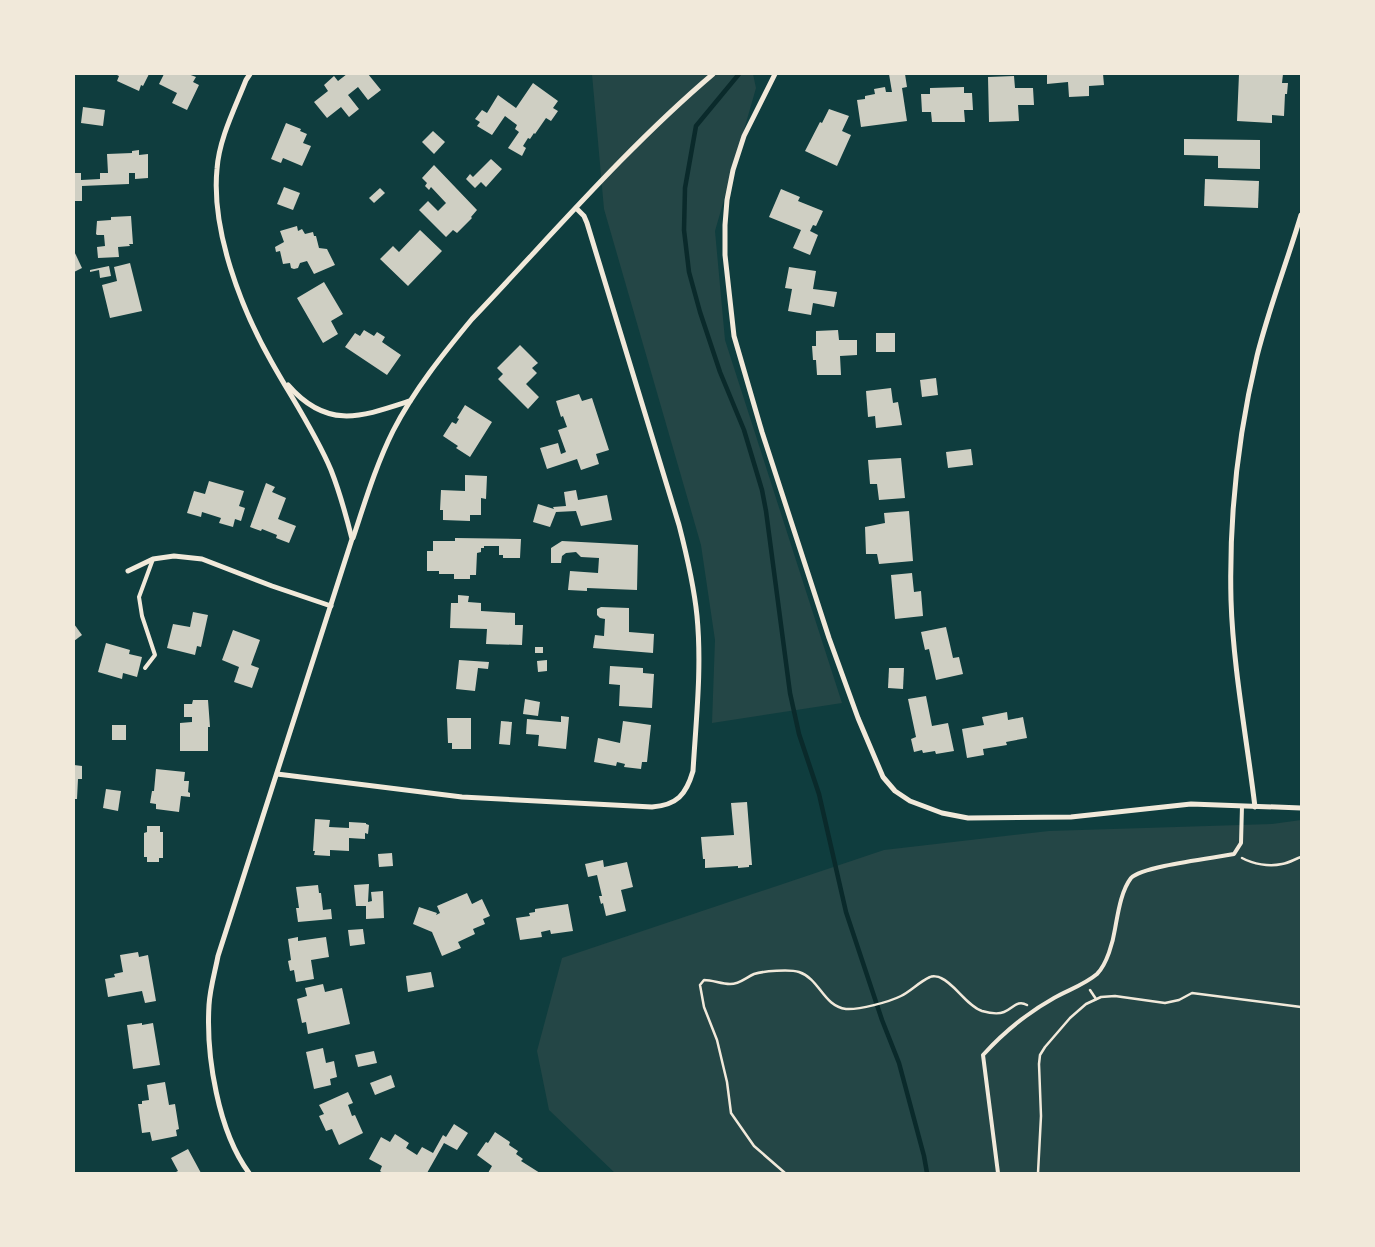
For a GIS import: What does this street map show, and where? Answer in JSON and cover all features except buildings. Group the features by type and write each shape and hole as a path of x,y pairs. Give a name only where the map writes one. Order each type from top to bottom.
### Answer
{"street":[{"path":"250,74 222,143 217,168 216,196 226,248 237,287 267,353 331,470 343,501 352,539"},
{"path":"249,1173 230,1139 220,1107 210,1049 209,1005 213,980 218,956 352,539 379,463 410,401 447,349 472,319 638,144 713,74"},
{"path":"775,74 744,136 733,170 727,200 724,255 734,336 762,432 829,638 858,718 883,777 895,791 910,801 942,813 968,818 1071,817 1191,804 1301,808"},
{"path":"277,774 462,797 652,808 674,802 688,786 693,771 699,664 697,617 690,570 679,526 587,223 584,216 576,208"},
{"path":"1255,807 1238,675 1231,602 1236,482 1245,417 1257,357 1301,215"},
{"path":"281,377 305,402 322,411 336,415 366,415 410,401"},
{"path":"128,571 153,559 174,556 202,559 331,606"}],"lane":[{"path":"145,668 155,655 142,616 139,597 153,559"},
{"path":"998,1173 983,1055 1002,1034 1054,998 1085,983 1099,972 1113,944 1124,890 1132,877 1148,869 1234,854 1241,843 1242,806"}],"path":[{"path":"1234,854 1248,861 1265,865 1282,864 1301,857"},
{"path":"785,1173 754,1146 731,1113 727,1082 717,1040 704,1008 700,986 704,980 714,980 729,984 741,982 754,974 779,971 799,972 811,980 830,1003 848,1009 871,1005 900,996 931,976 940,978 979,1010 998,1014 1006,1012 1018,1003 1023,1003 1032,1013"},
{"path":"1038,1173 1041,1116 1040,1055 1070,1018 1086,1004 1100,997 1116,996 1164,1003 1179,1000 1192,993 1301,1007"}],"shaded area":[{"path":"592,74 753,74 756,88 715,231 725,340 842,703 712,723 715,640 701,545 604,209"},
{"path":"1301,820 1301,1173 615,1173 549,1110 537,1051 562,958 884,850 1049,831 1272,824"}],"waterway":[{"path":"739,74 696,126 685,188 684,230 689,272 720,372 744,430 762,490 790,693 799,734 819,794 846,912 882,1020 899,1063 927,1173"}]}
